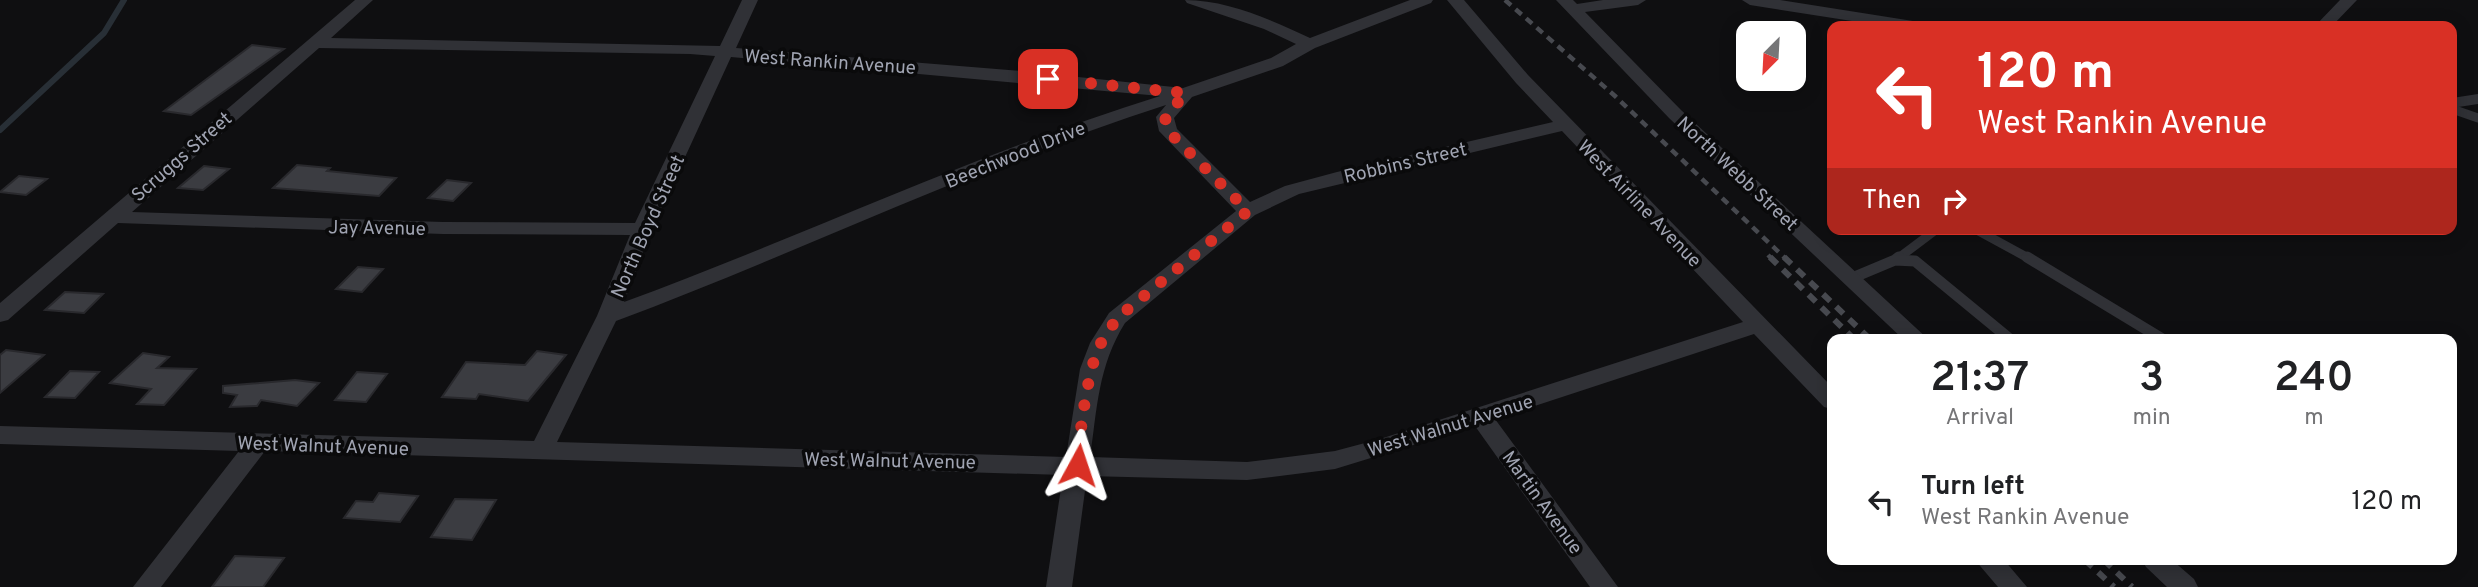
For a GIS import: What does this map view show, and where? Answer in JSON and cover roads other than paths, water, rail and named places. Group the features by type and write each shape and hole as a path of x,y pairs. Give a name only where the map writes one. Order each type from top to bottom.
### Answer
{"street":[{"name":"Scruggs Street","path":"0,316 111,217 365,0"},
{"name":"North Boyd Street","path":"541,451 608,316 642,229 750,0"},
{"path":"1193,0 1270,26 1309,44"},
{"name":"Beechwood Drive","path":"608,316 708,279 1079,127 1277,62 1309,44 1425,0"},
{"name":"West Airline Avenue","path":"1455,0 1565,125 1827,396"},
{"path":"1569,4 1638,0"},
{"path":"1750,0 1848,8 1895,21"},
{"path":"2328,21 2349,0"},
{"name":"North Webb Street","path":"1569,4 1675,114 1912,334"},
{"name":"West Rankin Avenue","path":"313,43 690,49 1008,75 1186,93"},
{"path":"1186,93 1165,117 1168,131 1248,211"},
{"path":"2457,102 2478,99"},
{"name":"Robbins Street","path":"1059,587 1091,369 1101,343 1117,318 1248,211 1292,190 1565,125"},
{"name":"Jay Avenue","path":"111,217 349,227 642,229"},
{"name":"West Walnut Avenue","path":"0,435 1210,471 1291,467 1335,460 1381,448 1757,325"},
{"name":"Martin Avenue","path":"1481,416 1605,587"},
{"path":"146,587 258,444"},
{"path":"1993,565 2014,587"},
{"path":"2161,565 2185,587"}],"lane":[{"path":"2457,111 2478,118"},
{"path":"1852,278 1895,260 1929,235"},
{"path":"1988,235 2154,334"},
{"path":"1895,260 1915,261 2004,334"}],"waterway":[{"path":"0,130 104,33 124,0"}],"railway":[{"path":"1505,0 1615,96 1786,259"},
{"path":"1770,257 1849,334"},
{"path":"1784,257 1865,334"},
{"path":"2090,565 2114,587"},
{"path":"2109,565 2132,587"}]}
